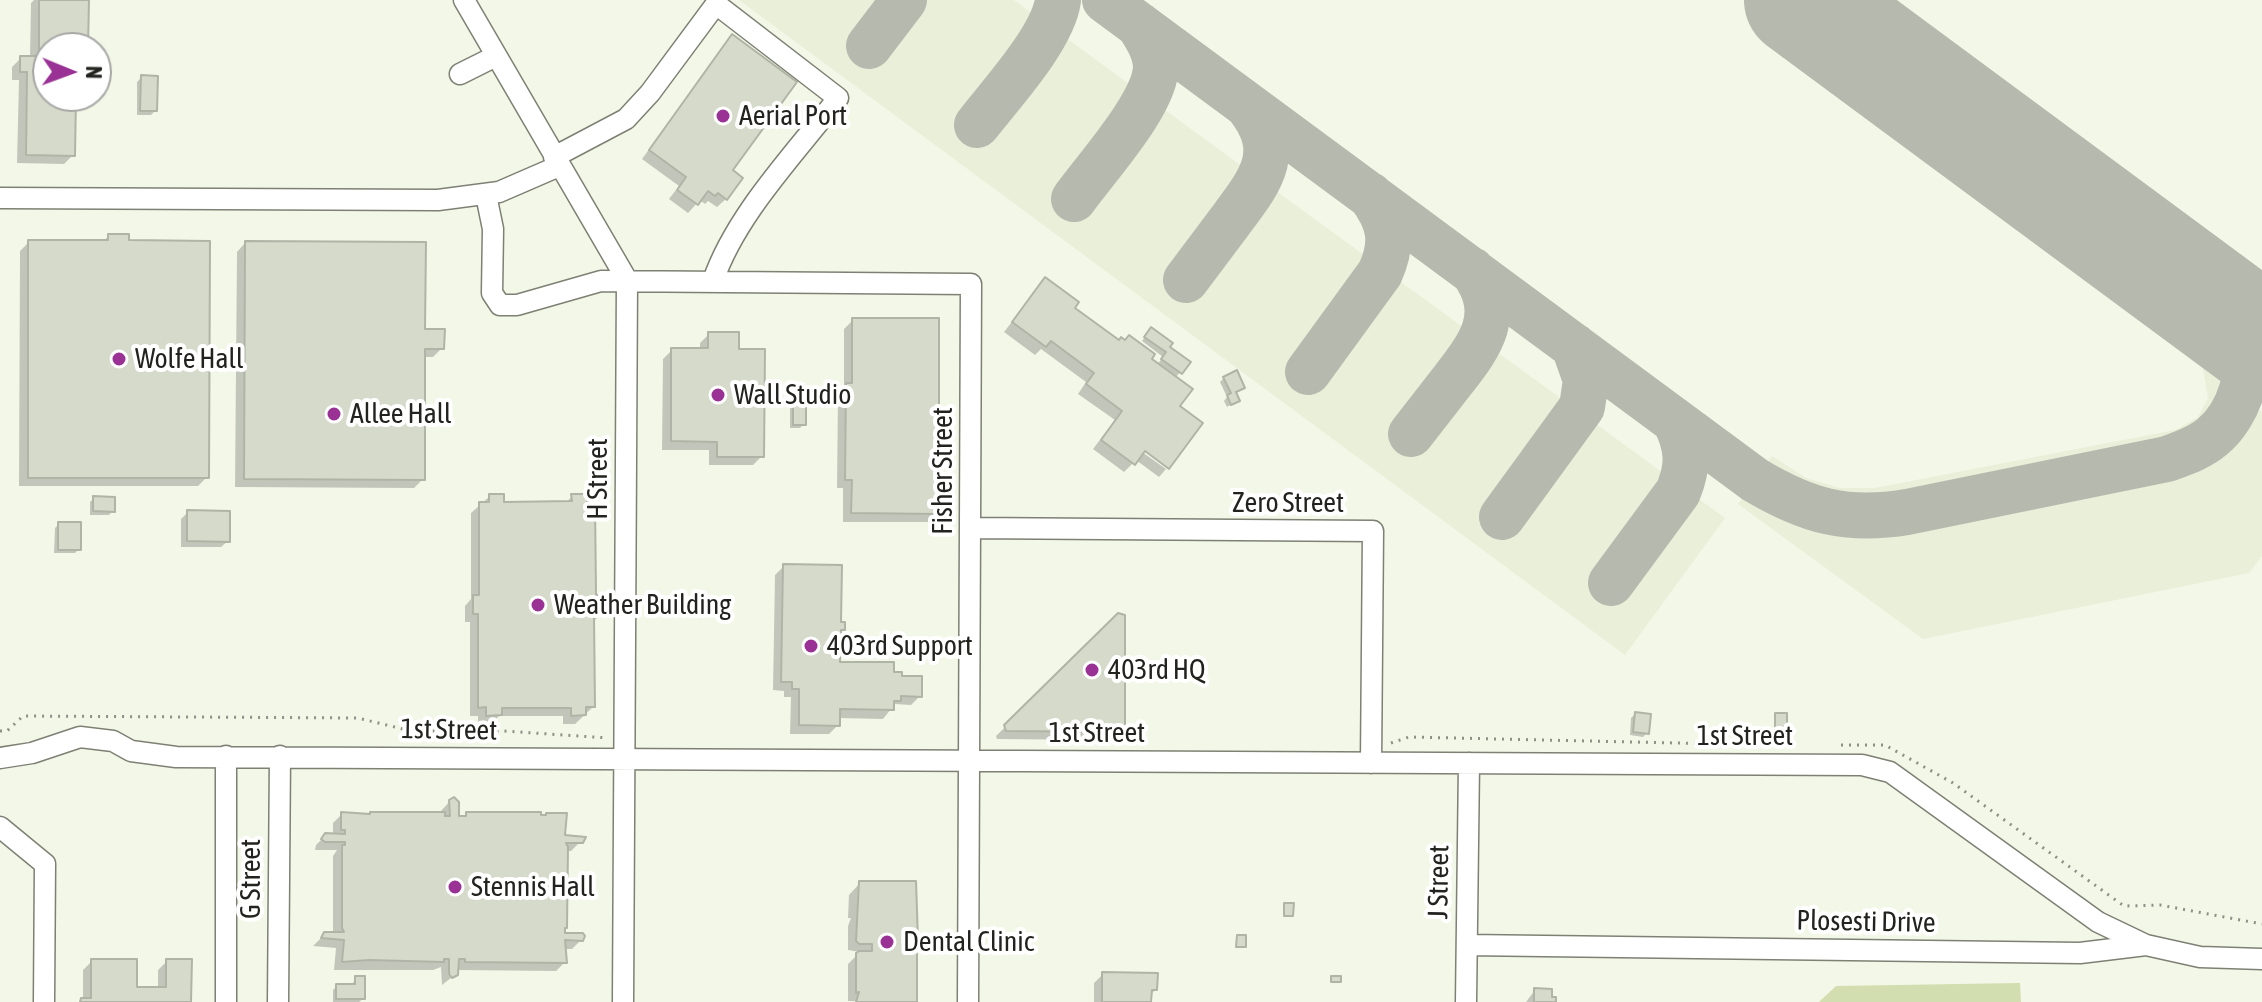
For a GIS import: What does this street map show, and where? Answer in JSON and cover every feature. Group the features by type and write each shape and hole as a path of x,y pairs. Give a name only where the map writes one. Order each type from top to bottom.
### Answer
{"street":[{"path":"464,0 627,280"},
{"path":"0,198 438,200 486,195 557,162 626,119 650,93 716,4 838,98 748,214 721,257 713,281"},
{"path":"460,74 496,56"},
{"name":"Fisher Street","path":"486,195 493,229 492,293 500,305 517,305 601,281 971,284 968,1002"},
{"name":"H Street","path":"623,1002 627,280"},
{"name":"Zero Street","path":"971,528 1373,531 1371,763"},
{"name":"1st Street","path":"0,758 32,753 80,737 113,741 131,751 157,756 624,750 970,760 1862,765 1890,772 2098,922 2146,945"},
{"path":"226,756 226,1002"},
{"name":"G Street","path":"278,1002 280,756"},
{"name":"J Street","path":"1466,1002 1469,763"},
{"path":"0,827 45,864 44,1002"},
{"name":"Plosesti Drive","path":"1467,945 2080,953 2146,945 2200,957 2262,959"}],"path":[{"path":"0,731 7,731 23,716 358,718 411,731 504,731 624,750"}],"shaded area":[{"path":"739,0 1014,0 1725,518 1625,655"},
{"path":"2203,368 2262,412 2262,556 2249,573 1923,639 1738,504 1772,456 1806,478 1840,488 1875,488 2175,430 2198,417 2208,398"}],"green space":[{"path":"2020,983 2021,1002 1819,1002 1836,986"}],"building":[{"path":"39,0 89,0 88,32 39,32"},
{"name":"Aerial Port","path":"732,34 797,82 733,170 743,178 727,200 718,193 715,196 708,191 698,205 677,190 686,177 649,150"},
{"path":"20,56 32,56 32,112 76,112 75,156 26,155 27,72 20,72"},
{"path":"141,75 158,76 157,111 140,111"},
{"name":"Wolfe Hall","path":"108,234 129,234 129,240 210,241 209,478 28,478 28,240 108,240"},
{"name":"Allee Hall","path":"245,241 426,242 425,329 445,329 444,349 425,349 425,480 244,479"},
{"path":"1045,277 1079,302 1075,308 1119,340 1121,337 1125,340 1129,335 1155,354 1152,359 1193,389 1180,406 1203,423 1169,469 1145,451 1135,465 1101,440 1122,411 1086,384 1094,373 1051,341 1046,347 1012,322"},
{"path":"852,318 939,318 939,514 851,513 852,480 845,480 846,383 852,383"},
{"path":"1151,327 1173,343 1170,347 1191,362 1182,374 1161,359 1166,352 1144,337"},
{"name":"Wall Studio","path":"708,332 739,332 739,349 765,349 764,457 717,457 717,442 671,441 671,348 708,348"},
{"path":"1237,370 1245,388 1236,392 1240,401 1231,405 1227,395 1231,393 1223,377"},
{"path":"793,393 806,394 806,425 793,425"},
{"name":"Weather Building","path":"489,494 504,494 504,502 572,501 571,494 587,494 587,502 595,502 596,595 603,595 603,615 594,615 595,707 586,707 586,715 571,716 571,708 502,708 502,715 486,716 486,707 478,708 478,614 473,614 473,595 479,595 479,502 489,502"},
{"path":"93,496 115,497 115,512 93,511"},
{"path":"187,510 230,511 230,542 187,541"},
{"path":"58,522 81,522 81,550 58,550"},
{"name":"403rd Support","path":"783,564 842,565 841,622 845,622 845,630 841,630 840,662 894,662 894,672 902,672 902,676 922,676 922,697 901,696 901,701 894,701 894,710 840,709 840,726 799,725 799,689 792,689 792,682 781,682"},
{"name":"403rd HQ","path":"1118,613 1125,615 1125,727 1119,732 1006,731 1004,725"},
{"path":"1635,712 1651,714 1649,734 1633,732"},
{"path":"1775,713 1787,713 1787,736 1775,736"},
{"name":"Stennis Hall","path":"454,797 459,802 459,816 466,816 466,812 567,813 565,835 586,837 583,843 566,843 565,933 583,933 585,936 583,941 565,940 567,963 465,962 465,959 459,959 458,975 452,978 449,959 444,959 444,962 342,962 344,940 321,938 324,932 344,932 342,845 345,842 325,842 321,839 325,833 345,834 345,830 341,830 341,812 445,812 445,816 450,816 449,800"},
{"name":"Dental Clinic","path":"859,881 916,881 918,940 916,944 902,944 902,951 916,951 917,954 917,1002 856,1002 859,992 856,993 856,953 872,951 872,944 856,941"},
{"path":"1284,903 1294,903 1293,916 1284,916"},
{"path":"1237,935 1246,935 1246,947 1236,947"},
{"path":"91,959 137,959 137,987 166,987 166,959 192,959 191,1002 80,1002 81,998 91,998"},
{"path":"1102,972 1158,973 1157,990 1152,990 1151,1002 1102,1002"},
{"path":"355,976 365,976 365,999 336,999 336,984 355,984"},
{"path":"1331,976 1341,976 1341,982 1331,982"},
{"path":"1534,988 1552,989 1556,1002 1534,1002"}],"taxiway":[{"path":"869,46 904,0"},
{"path":"977,125 1037,48 1058,0"},
{"path":"1105,0 1755,480 1792,499 1828,511 1865,516 1907,512 2167,459 2196,447 2222,428 2237,403 2245,375 2246,360 2240,333 2214,305"},
{"path":"1074,199 1136,115 1154,80 1154,54 1139,25"},
{"path":"1186,280 1251,192 1264,165 1265,138 1248,106"},
{"path":"1308,372 1380,273 1384,262 1388,232 1382,214 1370,195"},
{"path":"1411,434 1463,367 1485,328 1486,301 1482,286 1472,270"},
{"path":"1502,517 1582,407 1586,380 1574,346"},
{"path":"1611,583 1678,492 1686,456 1675,421"}],"runway":[{"path":"1801,0 2262,341"}],"place":[{"name":"Aerial Port","path":"723,116"},
{"name":"Wolfe Hall","path":"119,359"},
{"name":"Wall Studio","path":"718,395"},
{"name":"Allee Hall","path":"334,414"},
{"name":"Weather Building","path":"538,605"},
{"name":"403rd Support","path":"811,646"},
{"name":"403rd HQ","path":"1092,670"},
{"name":"Stennis Hall","path":"455,887"},
{"name":"Dental Clinic","path":"887,942"}]}
